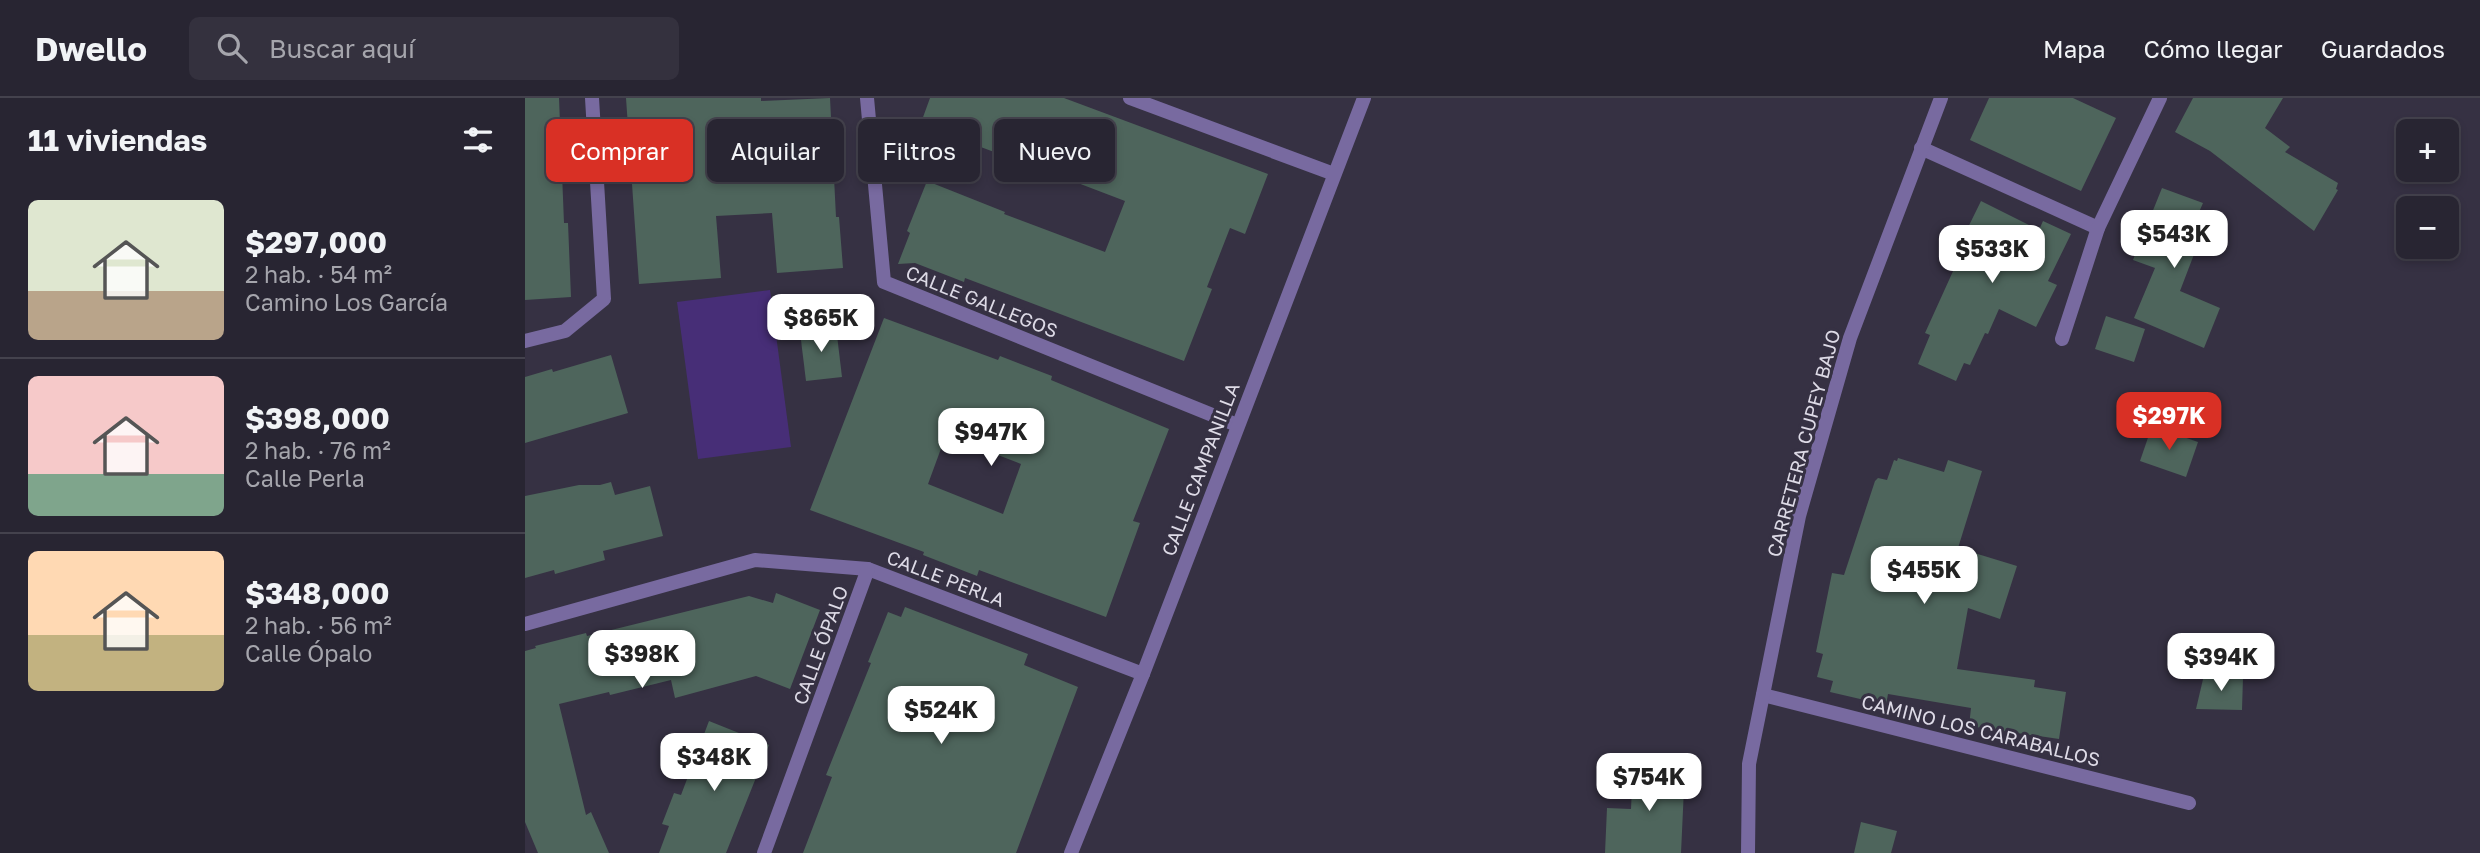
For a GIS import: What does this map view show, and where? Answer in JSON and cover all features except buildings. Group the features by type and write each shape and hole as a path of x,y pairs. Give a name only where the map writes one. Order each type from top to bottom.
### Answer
{"street":[{"path":"525,341 565,331 604,299 591,98"},
{"name":"CALLE GALLEGOS","path":"867,98 884,282 1237,425"},
{"path":"1130,98 1334,174"},
{"name":"CALLE CAMPANILLA","path":"1071,853 1143,674 1364,98"},
{"name":"CARRETERA CUPEY BAJO","path":"1748,853 1749,764 1799,516 1843,363 1941,98"},
{"path":"2062,339 2098,229 2160,98"},
{"path":"1921,148 2098,229"},
{"name":"CALLE PERLA","path":"525,624 755,561 869,569 1143,674"},
{"name":"CALLE ÓPALO","path":"764,853 869,569"},
{"name":"CAMINO LOS CARABALLOS","path":"1763,695 2189,803"}],"shaded area":[{"path":"770,290 791,447 698,459 677,302"}]}
